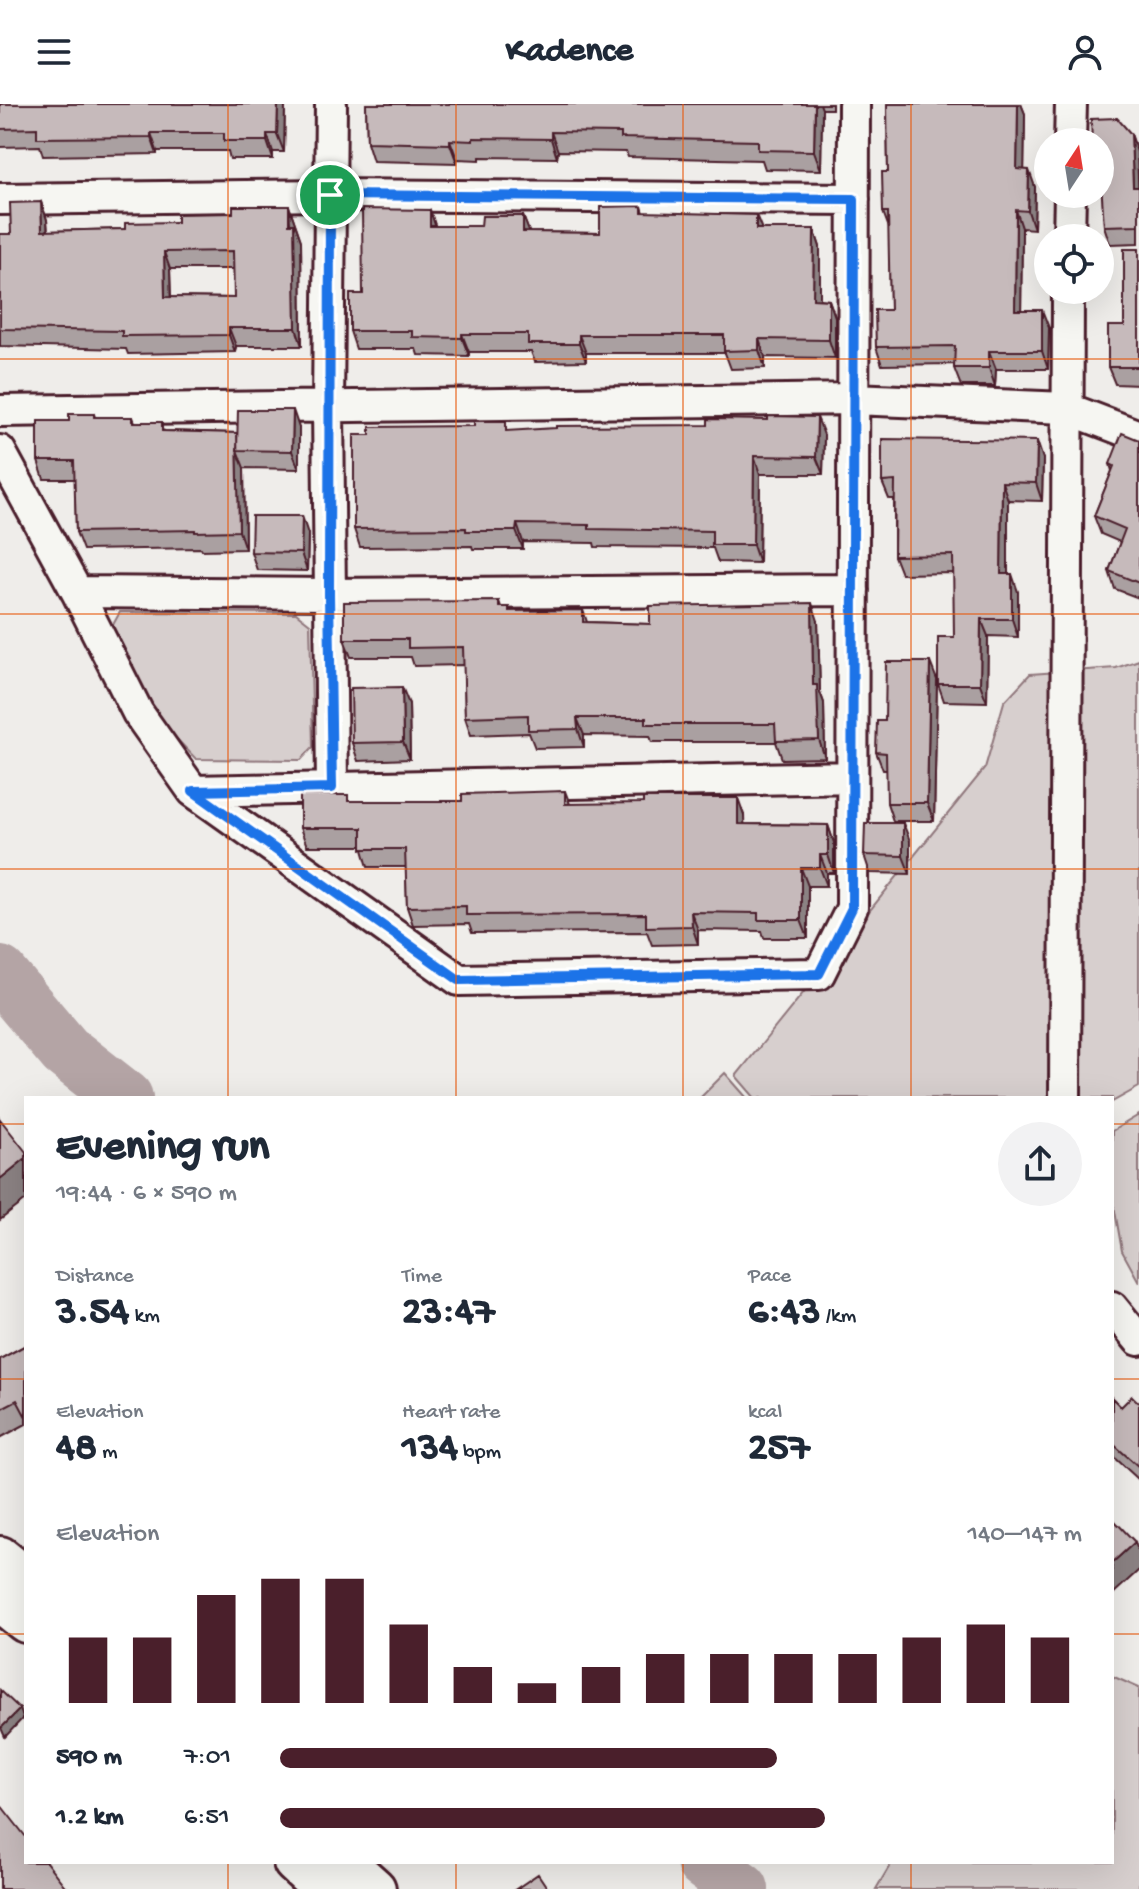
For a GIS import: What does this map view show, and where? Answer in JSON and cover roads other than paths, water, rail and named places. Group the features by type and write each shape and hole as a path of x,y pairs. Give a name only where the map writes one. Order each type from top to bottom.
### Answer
{"main road":[{"path":"0,1558 24,1577"},
{"path":"0,1600 24,1619"},
{"path":"297,1864 324,1889"},
{"path":"346,1864 374,1889"}],"street":[{"path":"331,104 328,407 332,788"},
{"path":"0,451 77,592 138,713 193,791 459,980 819,974 852,908 854,104"},
{"path":"1070,128 1071,104"},
{"path":"0,199 330,195 854,199"},
{"path":"1065,1096 1068,304"},
{"path":"0,411 853,399 1066,408 1139,436"},
{"path":"77,592 329,594 853,590"},
{"path":"193,791 852,777"},
{"path":"1114,1309 1139,1340"}],"waterway":[{"path":"0,974 65,1051 122,1096"},
{"path":"707,1864 741,1889"}]}
